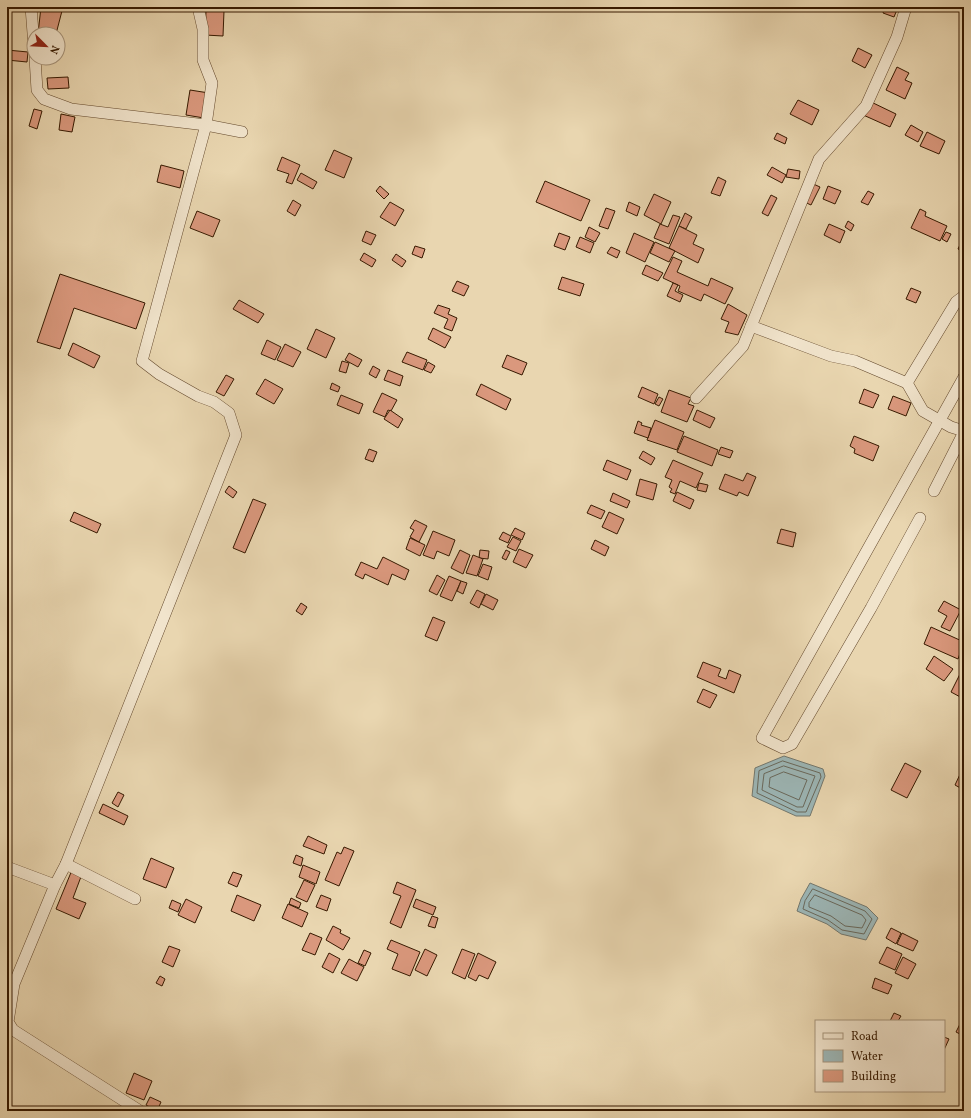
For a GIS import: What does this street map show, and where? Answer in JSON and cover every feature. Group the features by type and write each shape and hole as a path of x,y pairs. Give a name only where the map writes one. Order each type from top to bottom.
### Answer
{"street":[{"path":"31,7 32,26"},
{"path":"140,1111 13,1030 8,1022 14,984 55,885 66,864 236,435 229,413 214,402 198,396 159,374 142,361 206,125 212,83 203,60 203,29 198,7"},
{"path":"696,398 742,346 819,159 866,106 897,37 906,7"},
{"path":"36,66 37,90 44,99 70,109 206,125 242,132"},
{"path":"907,383 956,302 964,296"},
{"path":"751,326 831,356 855,361 907,383 923,411 964,432 934,491"},
{"path":"920,518 871,608 792,744 783,748 762,738 964,377"},
{"path":"66,864 135,899"},
{"path":"7,867 55,885"}],"water":[{"path":"784,756 823,769 825,776 810,816 796,816 752,796 755,768"},
{"path":"810,883 867,907 878,918 866,940 841,934 827,924 797,911 801,899"}],"building":[{"path":"41,7 63,7 58,26 39,26"},
{"path":"885,7 898,7 894,17 883,13"},
{"path":"206,11 224,11 223,36 205,35"},
{"path":"858,48 872,55 865,68 852,61"},
{"path":"7,50 26,52 26,62 7,60"},
{"path":"897,67 909,73 905,80 912,83 905,99 886,90"},
{"path":"68,77 69,88 48,89 47,78"},
{"path":"190,90 209,93 204,118 186,115"},
{"path":"798,100 819,110 812,125 790,114"},
{"path":"867,100 896,114 890,127 861,114"},
{"path":"34,109 42,111 37,129 29,126"},
{"path":"61,114 75,117 72,132 59,130"},
{"path":"911,125 923,132 918,142 905,135"},
{"path":"927,132 945,141 939,154 920,146"},
{"path":"777,133 787,138 785,144 774,139"},
{"path":"334,150 352,158 344,178 325,170"},
{"path":"282,157 300,165 292,184 286,182 289,174 277,170"},
{"path":"161,165 184,171 180,188 157,182"},
{"path":"772,167 786,175 782,183 767,175"},
{"path":"788,169 800,171 799,179 786,177"},
{"path":"301,173 317,182 313,189 297,180"},
{"path":"718,177 726,181 720,196 711,193"},
{"path":"545,181 590,200 581,221 536,202"},
{"path":"809,182 820,187 811,205 800,200"},
{"path":"380,186 389,194 384,199 376,191"},
{"path":"828,186 841,191 835,204 823,199"},
{"path":"868,191 874,194 868,205 861,202"},
{"path":"654,194 671,202 661,224 644,215"},
{"path":"771,195 777,198 768,216 762,213"},
{"path":"293,200 301,205 295,216 287,211"},
{"path":"390,202 404,210 395,226 380,217"},
{"path":"629,202 640,207 637,216 626,211"},
{"path":"606,208 615,211 608,229 599,226"},
{"path":"920,209 926,212 925,216 947,226 940,241 911,228"},
{"path":"197,211 220,220 213,237 190,228"},
{"path":"685,213 692,217 686,229 679,226"},
{"path":"673,215 680,217 669,244 654,238 660,224 668,227"},
{"path":"848,221 854,225 851,231 845,227"},
{"path":"829,224 845,231 840,243 824,235"},
{"path":"679,226 697,235 693,244 704,249 698,263 669,248"},
{"path":"589,227 600,233 595,242 585,237"},
{"path":"366,231 376,235 371,245 362,241"},
{"path":"946,232 951,234 947,242 942,239"},
{"path":"559,233 570,237 565,250 554,246"},
{"path":"634,233 654,242 645,262 626,253"},
{"path":"964,236 964,252 958,249"},
{"path":"580,237 594,243 590,253 576,247"},
{"path":"655,242 675,251 669,262 650,253"},
{"path":"415,246 425,249 422,258 412,254"},
{"path":"611,247 620,251 617,258 607,253"},
{"path":"364,253 376,260 372,267 360,260"},
{"path":"396,254 406,261 402,267 392,260"},
{"path":"673,257 682,261 677,272 708,286 711,278 733,288 725,304 704,294 701,301 678,291 680,286 663,278"},
{"path":"646,265 663,273 658,281 642,274"},
{"path":"60,274 145,303 136,329 74,308 60,349 37,342"},
{"path":"562,277 584,284 580,296 558,289"},
{"path":"457,281 469,286 464,296 452,291"},
{"path":"673,283 678,285 675,291 683,295 680,302 667,296"},
{"path":"911,288 921,292 916,303 906,299"},
{"path":"239,300 264,314 258,323 233,309"},
{"path":"728,304 747,315 738,335 725,332 729,322 721,319"},
{"path":"438,305 450,309 448,314 457,318 452,331 444,328 448,319 434,313"},
{"path":"433,328 451,337 445,348 428,339"},
{"path":"316,329 335,338 326,358 307,349"},
{"path":"267,340 281,347 275,360 261,354"},
{"path":"73,343 100,356 94,368 68,355"},
{"path":"285,344 301,352 293,367 277,360"},
{"path":"407,352 427,360 423,370 402,362"},
{"path":"349,353 362,360 358,367 345,360"},
{"path":"507,355 527,363 522,375 502,367"},
{"path":"342,361 349,363 346,373 339,371"},
{"path":"428,362 435,366 431,373 424,370"},
{"path":"373,366 380,370 376,378 369,374"},
{"path":"388,370 403,376 400,386 384,380"},
{"path":"226,375 234,379 224,396 216,392"},
{"path":"265,379 283,389 274,404 256,394"},
{"path":"332,383 340,387 338,392 330,389"},
{"path":"481,384 511,399 506,410 476,395"},
{"path":"642,387 658,394 654,404 638,397"},
{"path":"864,389 879,395 873,408 859,403"},
{"path":"669,390 691,398 688,404 694,406 687,422 661,412"},
{"path":"382,393 397,400 391,411 388,410 385,417 373,412"},
{"path":"341,395 363,404 359,414 337,405"},
{"path":"893,396 911,403 906,416 888,409"},
{"path":"659,397 663,399 659,406 655,404"},
{"path":"390,410 403,419 398,428 384,419"},
{"path":"697,410 715,418 710,428 693,420"},
{"path":"655,420 684,432 677,450 647,440"},
{"path":"638,421 642,423 641,425 651,428 648,438 634,433"},
{"path":"684,436 718,450 712,466 677,452"},
{"path":"854,436 879,446 873,461 854,453 855,449 850,446"},
{"path":"721,447 733,451 730,458 718,454"},
{"path":"369,449 377,452 373,462 365,459"},
{"path":"643,451 655,458 651,465 639,458"},
{"path":"607,460 631,470 627,480 603,470"},
{"path":"673,460 703,473 696,488 680,481 675,494 670,492 672,489 669,487 672,480 665,477"},
{"path":"747,473 756,477 748,496 739,492 737,496 719,489 725,474 743,481"},
{"path":"640,479 657,484 653,500 636,495"},
{"path":"699,483 708,485 706,492 697,490"},
{"path":"229,486 237,492 233,498 225,492"},
{"path":"677,492 694,500 690,509 673,501"},
{"path":"613,493 630,501 627,508 610,501"},
{"path":"253,499 266,504 245,553 233,548"},
{"path":"591,505 605,511 601,519 587,513"},
{"path":"74,512 101,524 97,533 70,521"},
{"path":"609,512 624,519 617,534 602,527"},
{"path":"415,520 427,526 419,542 410,537 414,530 410,528"},
{"path":"515,528 525,533 522,540 511,535"},
{"path":"781,529 796,533 793,547 777,543"},
{"path":"433,531 455,540 449,556 437,551 434,559 423,555"},
{"path":"503,532 511,536 508,543 499,539"},
{"path":"513,537 521,541 516,551 507,547"},
{"path":"410,538 425,545 420,556 406,549"},
{"path":"595,540 609,547 605,556 591,549"},
{"path":"519,549 533,555 526,568 513,562"},
{"path":"460,550 470,555 463,574 451,568"},
{"path":"480,550 489,551 488,559 479,558"},
{"path":"506,550 510,552 506,560 502,558"},
{"path":"473,555 483,559 477,576 466,573"},
{"path":"383,557 409,570 405,580 392,574 388,585 365,574 363,579 355,575 361,562 377,569"},
{"path":"483,564 492,567 488,580 478,576"},
{"path":"437,575 445,580 437,595 429,591"},
{"path":"449,576 461,581 452,601 440,596"},
{"path":"461,581 467,583 463,594 457,591"},
{"path":"477,590 485,594 479,608 470,603"},
{"path":"486,594 498,600 493,610 481,604"},
{"path":"944,601 961,610 950,631 941,627 947,616 938,611"},
{"path":"301,603 307,607 302,615 296,611"},
{"path":"433,617 445,622 437,641 425,636"},
{"path":"931,627 964,642 958,659 924,644"},
{"path":"934,656 953,669 944,681 926,669"},
{"path":"703,662 721,669 718,676 726,679 729,670 741,675 734,693 697,677"},
{"path":"960,674 964,676 964,699 951,692"},
{"path":"703,689 717,695 710,708 697,702"},
{"path":"905,763 921,771 907,798 891,790"},
{"path":"962,770 964,771 964,790 955,785"},
{"path":"118,792 124,795 118,807 112,803"},
{"path":"103,804 128,816 124,825 99,813"},
{"path":"308,836 327,845 324,854 303,846"},
{"path":"344,847 354,851 339,886 325,880 337,852 341,854"},
{"path":"296,855 303,858 301,866 293,863"},
{"path":"151,858 174,868 166,888 143,879"},
{"path":"303,865 320,872 316,884 299,877"},
{"path":"72,870 82,874 73,898 86,903 79,919 56,909"},
{"path":"233,872 242,875 237,887 228,883"},
{"path":"304,880 315,885 307,902 296,897"},
{"path":"397,882 416,890 401,928 390,923 401,896 393,893"},
{"path":"237,895 261,905 254,921 231,911"},
{"path":"321,895 331,899 327,911 316,907"},
{"path":"291,898 301,903 299,908 289,904"},
{"path":"186,899 202,907 195,923 178,915"},
{"path":"416,899 436,907 433,915 413,907"},
{"path":"172,900 181,904 178,912 169,908"},
{"path":"288,904 308,913 302,927 282,918"},
{"path":"432,916 438,918 435,928 428,926"},
{"path":"333,926 341,930 340,933 350,938 343,950 326,940"},
{"path":"891,928 901,933 896,944 886,938"},
{"path":"310,933 322,938 315,955 302,950"},
{"path":"902,933 918,941 913,951 897,944"},
{"path":"391,940 420,952 410,976 392,969 398,954 387,949"},
{"path":"169,946 180,950 173,967 162,962"},
{"path":"887,947 902,954 895,970 879,963"},
{"path":"425,949 437,955 427,976 415,970"},
{"path":"462,949 475,954 465,979 452,973"},
{"path":"364,950 371,953 365,966 358,963"},
{"path":"329,953 340,959 333,973 322,967"},
{"path":"478,953 496,962 488,979 479,975 476,981 468,977"},
{"path":"903,957 916,964 908,979 895,973"},
{"path":"349,959 364,967 357,981 341,973"},
{"path":"160,976 165,979 162,986 156,983"},
{"path":"875,978 892,985 888,994 872,988"},
{"path":"894,1013 901,1016 899,1020 890,1020"},
{"path":"961,1022 964,1023 964,1036 956,1032"},
{"path":"945,1037 949,1039 945,1048"},
{"path":"134,1073 152,1081 144,1100 126,1093"},
{"path":"150,1097 161,1102 157,1111 146,1105"}]}
